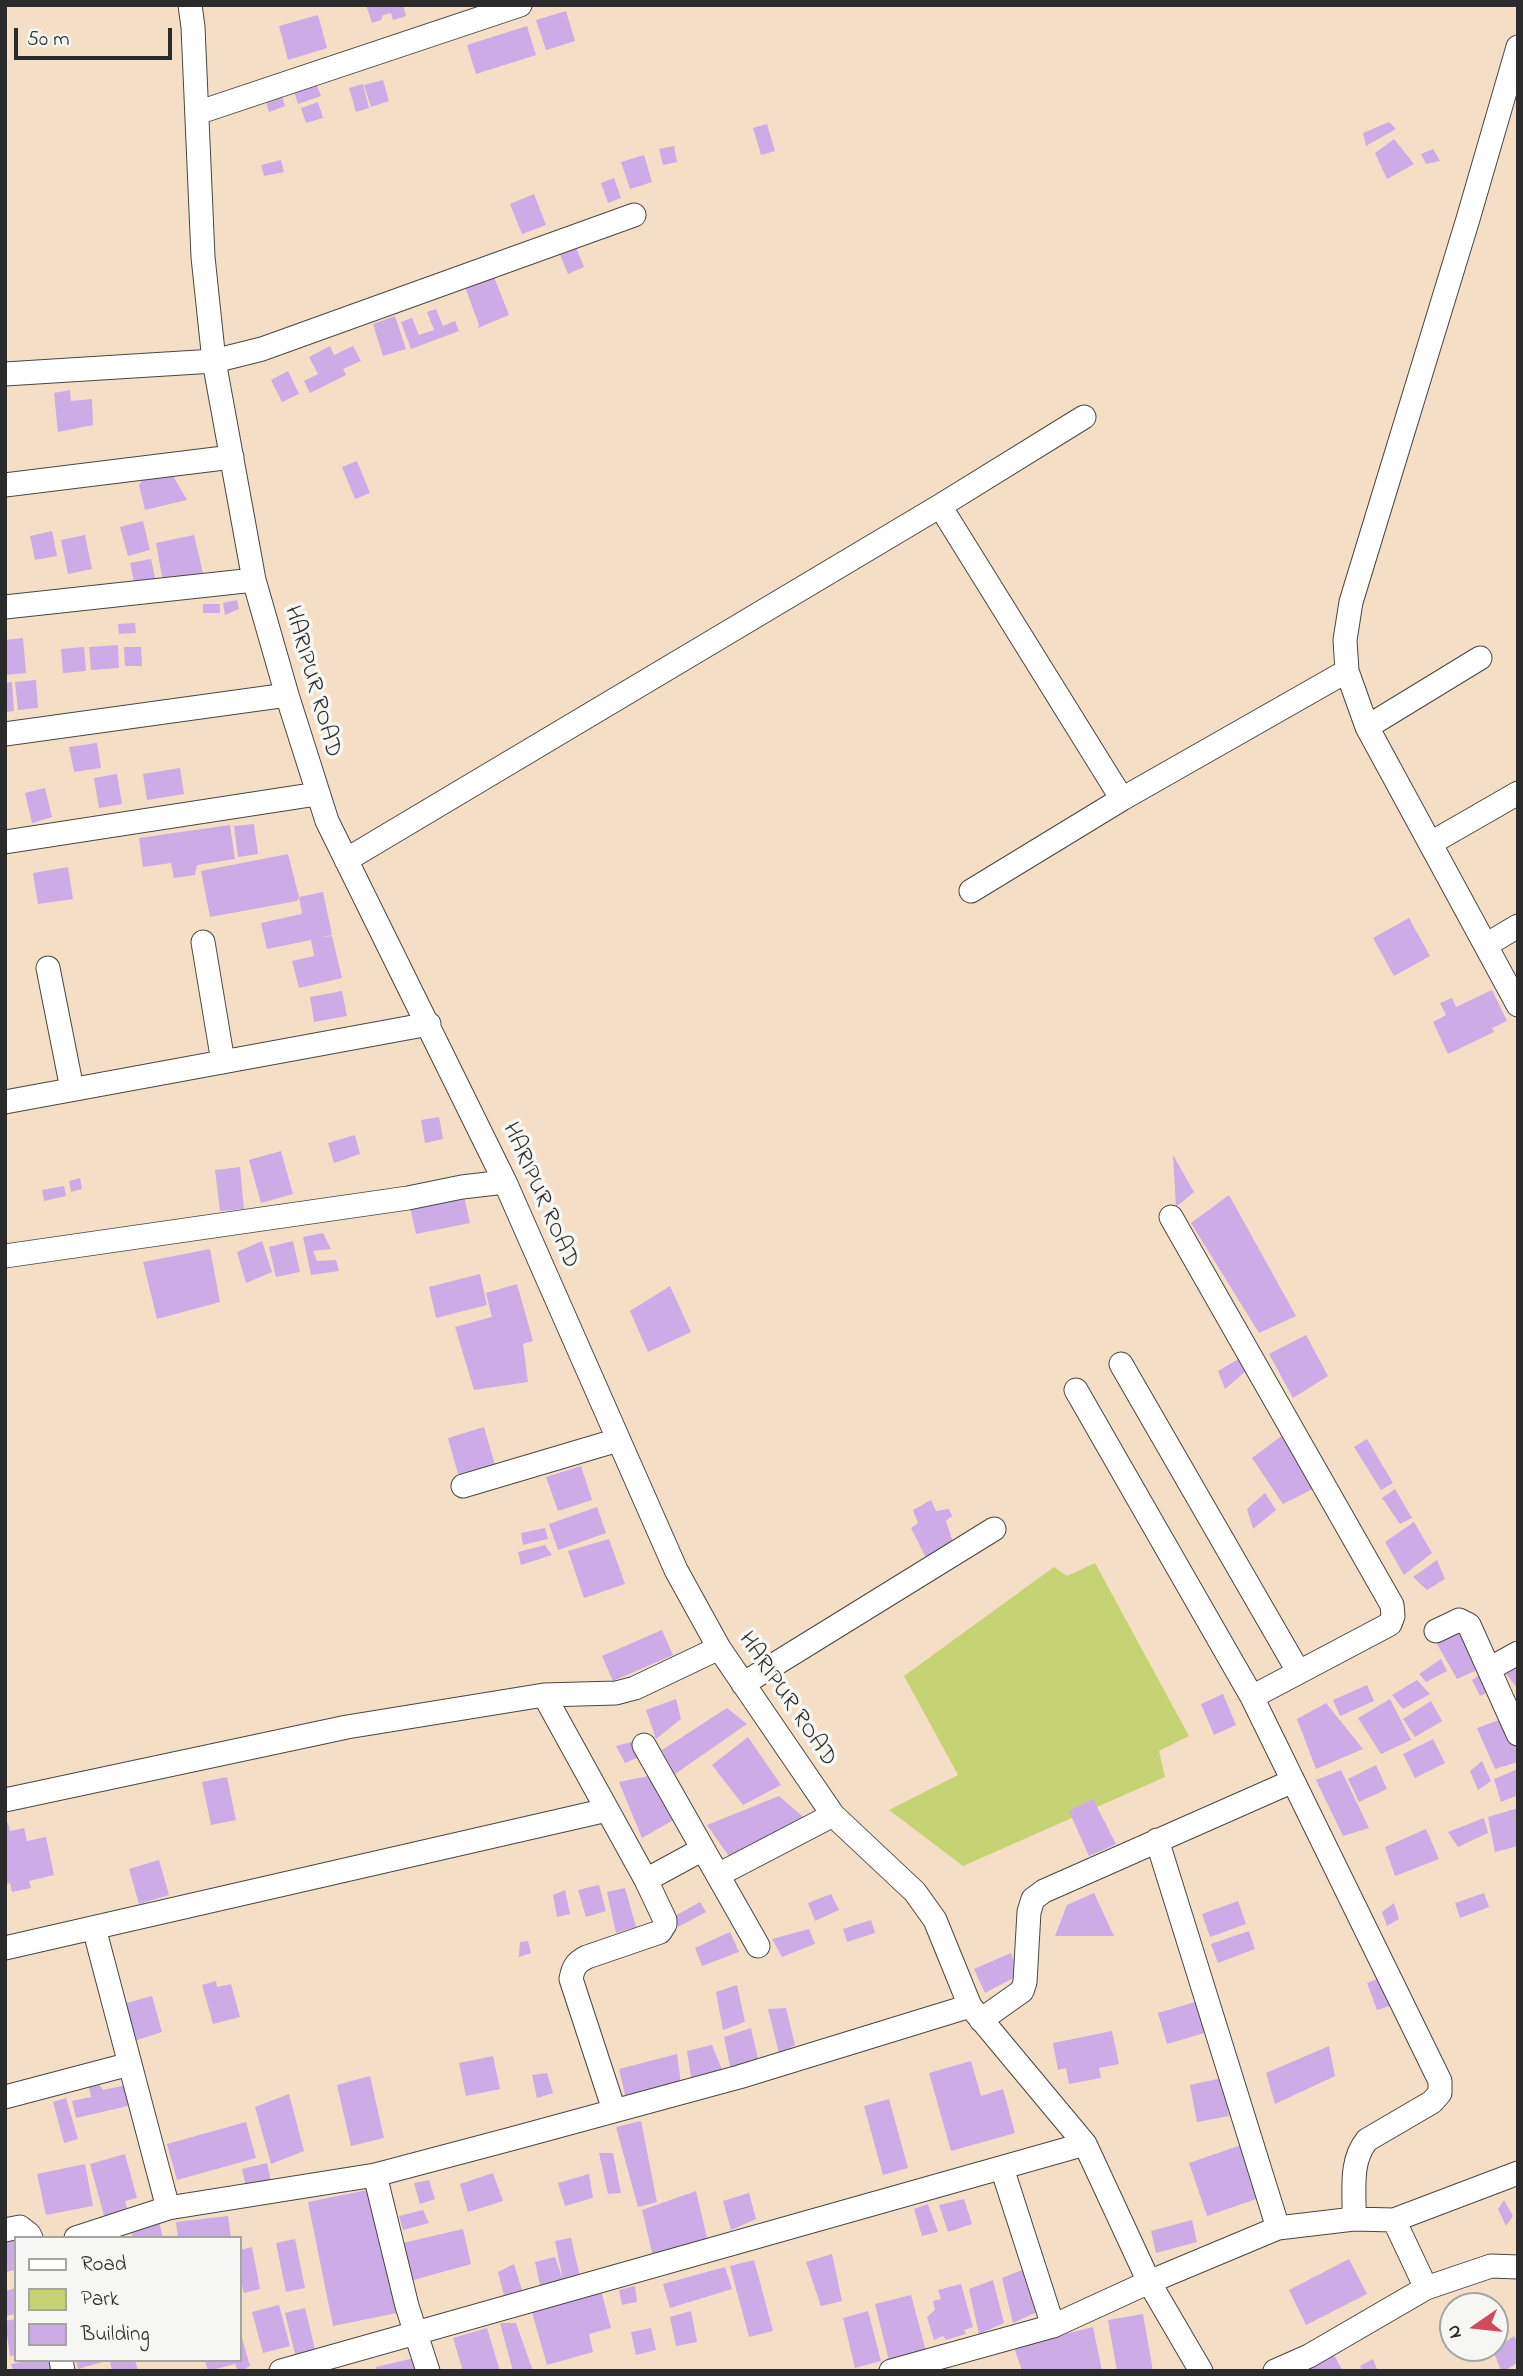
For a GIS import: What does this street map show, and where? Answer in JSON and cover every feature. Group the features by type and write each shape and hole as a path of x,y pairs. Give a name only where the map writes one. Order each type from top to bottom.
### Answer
{"street":[{"name":"HARIPUR ROAD","path":"190,5 203,257 214,361 254,580 317,794 346,860 505,1182 676,1570 719,1648 833,1815 915,1892 935,1920 976,2013 1085,2144 1149,2282 1200,2370"},
{"path":"197,113 520,5"},
{"path":"1518,47 1351,602 1345,640 1347,671 1367,727 1518,1005"},
{"path":"5,374 214,361 262,349 634,215"},
{"path":"346,860 940,506 1084,417"},
{"path":"5,485 232,457"},
{"path":"940,506 1122,799"},
{"path":"5,607 254,580"},
{"path":"1367,727 1480,658"},
{"path":"971,891 1122,799 1347,671"},
{"path":"5,734 287,695"},
{"path":"1431,843 1518,793"},
{"path":"5,842 317,794"},
{"path":"1486,945 1518,926"},
{"path":"203,943 223,1062"},
{"path":"48,968 72,1089"},
{"path":"5,1102 429,1024"},
{"path":"5,1256 505,1182"},
{"path":"1171,1217 1392,1605 1393,1616 1390,1624 1252,1697"},
{"path":"1121,1364 1298,1671"},
{"path":"1076,1390 1252,1697 1440,2081 1440,2093 1432,2102 1367,2140 1359,2150 1355,2162 1354,2219"},
{"path":"463,1486 618,1440"},
{"path":"743,1684 994,1529"},
{"path":"1436,1631 1459,1620 1469,1625 1518,1734"},
{"path":"5,1800 347,1727 544,1695 616,1693 635,1688 719,1648"},
{"path":"1489,1669 1518,1653"},
{"path":"544,1695 646,1880 665,1920 660,1932 586,1957 578,1961 572,1969 571,1979 614,2110"},
{"path":"644,1745 758,1946"},
{"path":"82,2236 168,2208 374,2175 976,2013 1022,1991 1025,1982 1028,1912 1033,1899 1044,1891 1293,1781"},
{"path":"5,1948 607,1810"},
{"path":"718,1875 833,1815"},
{"path":"1157,1840 1278,2228"},
{"path":"646,1880 703,1849"},
{"path":"94,1928 168,2208"},
{"path":"5,2097 130,2063"},
{"path":"281,2371 1085,2144"},
{"path":"1002,2168 1053,2326"},
{"path":"891,2371 914,2368 1053,2326 1278,2228 1354,2219 1394,2220 1518,2173"},
{"path":"374,2175 407,2306 428,2371"},
{"path":"1394,2220 1426,2288"},
{"path":"5,2230 20,2227 30,2236"},
{"path":"1275,2371 1309,2356 1426,2288 1491,2266 1518,2267"}],"green space":[{"path":"1095,1563 1189,1736 1159,1751 1165,1777 963,1866 889,1810 958,1775 904,1676 1054,1567 1067,1576"}],"building":[{"path":"366,5 403,5 406,16 393,20 391,13 372,23"},
{"path":"566,11 575,41 546,50 536,20"},
{"path":"318,15 327,48 288,60 279,26"},
{"path":"527,26 536,55 476,74 467,45"},
{"path":"313,76 321,96 298,104 291,83"},
{"path":"383,80 389,101 371,107 364,85"},
{"path":"363,84 369,108 356,112 349,88"},
{"path":"282,96 285,106 269,112 266,102"},
{"path":"318,102 323,118 306,123 301,108"},
{"path":"1389,122 1396,129 1366,146 1363,133"},
{"path":"767,124 775,151 761,155 753,128"},
{"path":"1394,139 1414,164 1387,179 1375,153"},
{"path":"674,146 677,162 663,165 659,149"},
{"path":"1433,149 1440,161 1426,164 1421,154"},
{"path":"644,155 652,182 630,189 621,162"},
{"path":"281,160 284,172 264,176 261,165"},
{"path":"614,178 621,198 608,203 601,183"},
{"path":"534,194 546,225 522,234 510,204"},
{"path":"575,245 584,267 568,274 559,252"},
{"path":"494,277 509,315 478,328 465,287"},
{"path":"436,309 443,326 455,321 459,331 411,349 401,322 412,318 419,335 434,330 427,312"},
{"path":"395,316 406,349 383,356 373,324"},
{"path":"330,346 334,355 353,346 361,361 343,369 346,375 310,393 304,381 318,374 309,357"},
{"path":"288,371 299,394 282,402 271,380"},
{"path":"70,390 71,401 92,399 93,425 58,432 54,393"},
{"path":"357,461 370,493 355,499 342,467"},
{"path":"169,469 187,500 145,510 139,485 146,475"},
{"path":"143,521 150,550 128,556 120,527"},
{"path":"52,531 57,556 35,560 30,536"},
{"path":"85,535 92,569 68,574 61,540"},
{"path":"194,535 203,573 163,582 156,543"},
{"path":"151,559 156,582 135,587 130,563"},
{"path":"237,600 239,609 225,615 223,603"},
{"path":"203,604 220,604 220,613 203,613"},
{"path":"135,623 136,633 119,634 118,624"},
{"path":"23,638 26,673 5,675 5,640"},
{"path":"118,645 119,668 91,670 89,647"},
{"path":"84,647 86,671 63,673 61,649"},
{"path":"124,647 141,647 142,666 125,666"},
{"path":"36,680 38,708 18,710 15,682"},
{"path":"12,682 14,711 5,712 5,683"},
{"path":"97,743 101,768 74,772 69,747"},
{"path":"180,768 184,794 147,800 143,774"},
{"path":"117,774 122,804 99,808 94,778"},
{"path":"45,788 52,817 32,823 25,793"},
{"path":"254,824 258,854 238,857 234,826"},
{"path":"230,825 235,859 197,865 195,875 174,878 171,863 143,867 139,838"},
{"path":"288,854 299,897 297,901 210,917 201,871"},
{"path":"68,867 73,899 38,904 33,873"},
{"path":"323,892 332,935 320,938 332,936 342,978 299,988 292,961 314,956 311,940 267,949 261,923 302,914 299,897"},
{"path":"1409,918 1430,956 1394,976 1373,938"},
{"path":"1492,990 1507,1021 1492,1028 1494,1032 1448,1054 1433,1022 1446,1015 1440,1003 1452,998 1456,1007"},
{"path":"342,991 347,1016 314,1022 310,997"},
{"path":"439,1117 443,1139 425,1143 421,1120"},
{"path":"355,1135 360,1154 334,1163 328,1143"},
{"path":"281,1151 293,1194 261,1203 249,1160"},
{"path":"1173,1155 1194,1192 1176,1207"},
{"path":"240,1167 244,1209 220,1211 215,1170"},
{"path":"80,1178 82,1189 71,1192 69,1181"},
{"path":"64,1186 66,1196 44,1201 42,1190"},
{"path":"462,1187 470,1223 416,1234 408,1198"},
{"path":"1229,1195 1296,1316 1259,1333 1191,1223"},
{"path":"323,1233 331,1249 313,1251 317,1261 336,1260 339,1271 311,1275 303,1237"},
{"path":"262,1241 272,1272 246,1283 237,1252"},
{"path":"293,1241 300,1272 276,1277 269,1247"},
{"path":"210,1249 220,1302 157,1319 143,1262"},
{"path":"480,1274 487,1305 436,1318 429,1287"},
{"path":"517,1284 533,1341 523,1344 528,1382 474,1390 455,1327 492,1317 486,1293"},
{"path":"670,1286 691,1332 648,1352 630,1311"},
{"path":"1306,1335 1328,1376 1293,1398 1269,1354"},
{"path":"1240,1358 1245,1372 1225,1389 1218,1371"},
{"path":"484,1427 495,1465 458,1474 448,1438"},
{"path":"1283,1435 1315,1488 1283,1504 1252,1458"},
{"path":"1367,1439 1393,1483 1381,1490 1354,1447"},
{"path":"581,1466 592,1500 558,1511 546,1477"},
{"path":"1395,1489 1412,1518 1400,1524 1382,1498"},
{"path":"1265,1493 1276,1510 1253,1529 1247,1509"},
{"path":"931,1500 936,1511 949,1509 952,1516 946,1521 953,1542 926,1558 911,1528 918,1523 913,1510"},
{"path":"597,1507 606,1533 558,1550 549,1524"},
{"path":"1414,1522 1432,1553 1404,1575 1385,1542"},
{"path":"545,1528 548,1539 523,1545 521,1533"},
{"path":"609,1539 625,1584 584,1598 568,1551"},
{"path":"545,1545 552,1555 521,1565 518,1552"},
{"path":"1437,1560 1445,1579 1427,1590 1413,1577"},
{"path":"1465,1629 1484,1667 1457,1679 1437,1644"},
{"path":"662,1630 673,1655 613,1681 602,1656"},
{"path":"1441,1659 1447,1671 1426,1682 1419,1674"},
{"path":"1518,1662 1518,1689 1502,1669"},
{"path":"1485,1671 1493,1689 1480,1696 1472,1680"},
{"path":"1417,1680 1430,1694 1403,1709 1392,1695"},
{"path":"1367,1685 1374,1701 1340,1716 1333,1700"},
{"path":"1223,1694 1236,1725 1214,1735 1201,1704"},
{"path":"676,1699 681,1719 656,1739 646,1710"},
{"path":"1390,1699 1411,1740 1381,1754 1358,1718"},
{"path":"1431,1701 1442,1721 1415,1737 1403,1719"},
{"path":"1326,1703 1363,1749 1316,1769 1297,1719"},
{"path":"727,1708 747,1724 675,1774 662,1750"},
{"path":"1505,1718 1518,1744 1518,1762 1495,1769 1477,1728"},
{"path":"748,1737 781,1785 743,1805 712,1765"},
{"path":"1433,1739 1445,1763 1415,1778 1403,1754"},
{"path":"635,1741 639,1757 625,1763 616,1746"},
{"path":"1482,1761 1491,1781 1478,1790 1470,1771"},
{"path":"1376,1765 1387,1789 1359,1802 1348,1779"},
{"path":"1518,1769 1518,1795 1501,1802 1494,1779"},
{"path":"1341,1770 1369,1828 1343,1836 1316,1780"},
{"path":"653,1775 677,1818 642,1838 619,1782"},
{"path":"227,1777 236,1820 211,1825 202,1782"},
{"path":"779,1796 809,1822 730,1858 707,1825"},
{"path":"1093,1799 1116,1844 1089,1856 1069,1811"},
{"path":"1518,1808 1518,1846 1495,1852 1488,1817"},
{"path":"1484,1818 1488,1833 1458,1847 1448,1832"},
{"path":"5,1823 8,1823 10,1831 24,1828 27,1841 46,1837 54,1875 29,1881 31,1888 12,1892 10,1883 5,1884"},
{"path":"1426,1829 1439,1859 1395,1876 1385,1847"},
{"path":"159,1860 169,1895 139,1904 129,1869"},
{"path":"599,1885 606,1911 586,1917 578,1890"},
{"path":"625,1888 636,1927 616,1933 607,1892"},
{"path":"565,1890 570,1914 557,1917 553,1895"},
{"path":"1094,1893 1114,1936 1055,1936 1067,1905"},
{"path":"1484,1893 1489,1907 1460,1918 1455,1903"},
{"path":"831,1894 839,1910 815,1921 808,1903"},
{"path":"1238,1901 1246,1924 1210,1937 1202,1914"},
{"path":"700,1902 706,1912 678,1927 675,1916"},
{"path":"1394,1903 1399,1919 1387,1926 1382,1912"},
{"path":"871,1920 875,1933 847,1942 843,1929"},
{"path":"809,1929 815,1944 782,1957 772,1939"},
{"path":"1249,1931 1255,1949 1218,1963 1211,1944"},
{"path":"730,1932 739,1952 702,1966 695,1948"},
{"path":"528,1941 531,1953 519,1957 520,1942"},
{"path":"1011,1953 1019,1975 985,1993 974,1969"},
{"path":"1380,1978 1390,2006 1377,2010 1367,1983"},
{"path":"216,1981 217,1987 231,1984 240,2017 213,2024 202,1985"},
{"path":"737,1985 745,2022 723,2030 716,1992"},
{"path":"152,1996 162,2032 134,2041 123,2004"},
{"path":"1202,2000 1211,2031 1167,2044 1158,2013"},
{"path":"786,2008 795,2045 779,2053 768,2009"},
{"path":"751,2028 759,2063 731,2071 724,2037"},
{"path":"1112,2031 1119,2064 1099,2068 1101,2078 1069,2084 1066,2068 1058,2070 1053,2043"},
{"path":"712,2045 723,2072 691,2077 687,2051"},
{"path":"1329,2046 1335,2076 1275,2104 1266,2073"},
{"path":"677,2054 681,2084 626,2099 619,2069"},
{"path":"493,2056 500,2089 466,2096 459,2063"},
{"path":"971,2061 981,2096 1003,2089 1015,2133 951,2151 929,2073"},
{"path":"547,2073 553,2093 537,2098 532,2075"},
{"path":"370,2076 384,2138 351,2146 337,2085"},
{"path":"1222,2078 1229,2116 1197,2122 1190,2085"},
{"path":"99,2085 103,2090 127,2085 132,2105 76,2118 72,2101 91,2097 89,2087"},
{"path":"289,2094 304,2151 271,2164 255,2107"},
{"path":"66,2098 78,2139 64,2143 53,2102"},
{"path":"889,2099 908,2168 883,2175 864,2106"},
{"path":"641,2121 657,2202 638,2207 616,2127"},
{"path":"246,2122 256,2158 177,2180 167,2144"},
{"path":"1241,2145 1259,2198 1207,2216 1189,2163"},
{"path":"599,2153 613,2153 621,2193 608,2194"},
{"path":"125,2154 137,2198 125,2201 129,2216 106,2223 90,2164"},
{"path":"267,2163 273,2189 248,2195 242,2169"},
{"path":"85,2164 93,2206 46,2215 37,2174"},
{"path":"493,2173 503,2201 468,2212 460,2184"},
{"path":"589,2174 593,2198 565,2206 558,2183"},
{"path":"429,2180 435,2199 420,2204 414,2183"},
{"path":"372,2189 397,2313 333,2326 308,2202"},
{"path":"696,2191 709,2246 654,2261 642,2210"},
{"path":"749,2193 756,2219 731,2230 723,2201"},
{"path":"964,2199 972,2224 948,2232 939,2205"},
{"path":"1504,2200 1513,2216 1506,2226 1498,2209"},
{"path":"928,2204 938,2232 922,2236 914,2209"},
{"path":"423,2210 429,2223 403,2230 399,2216"},
{"path":"228,2216 231,2236 178,2236 176,2222"},
{"path":"1192,2220 1197,2242 1156,2253 1151,2231"},
{"path":"159,2222 162,2236 132,2236 131,2230"},
{"path":"463,2229 471,2264 410,2281 403,2243"},
{"path":"14,2238 14,2270 5,2272 5,2240"},
{"path":"571,2238 580,2277 541,2290 535,2262 555,2257 563,2280 555,2241"},
{"path":"295,2239 305,2288 286,2292 276,2243"},
{"path":"252,2247 260,2289 244,2293 242,2284 242,2250"},
{"path":"832,2254 842,2301 821,2306 806,2262"},
{"path":"1349,2259 1367,2294 1306,2325 1289,2290"},
{"path":"754,2260 773,2331 749,2337 730,2266"},
{"path":"514,2264 522,2290 504,2295 498,2272"},
{"path":"725,2267 732,2289 670,2308 663,2284"},
{"path":"1027,2268 1037,2312 1013,2323 1002,2278"},
{"path":"993,2280 1004,2323 979,2334 969,2289"},
{"path":"961,2284 973,2327 964,2330 966,2334 946,2340 943,2336 934,2340 927,2317 935,2310 933,2301 941,2299 938,2290"},
{"path":"635,2286 637,2302 622,2305 619,2290"},
{"path":"14,2289 14,2314 5,2316 5,2291"},
{"path":"601,2290 611,2328 589,2334 593,2352 547,2365 531,2309"},
{"path":"911,2295 926,2351 889,2361 875,2304"},
{"path":"279,2305 290,2346 263,2353 252,2312"},
{"path":"305,2308 315,2349 295,2354 285,2313"},
{"path":"691,2311 697,2342 676,2346 670,2317"},
{"path":"868,2311 881,2361 855,2368 843,2318"},
{"path":"1143,2314 1153,2371 1117,2371 1108,2320"},
{"path":"14,2319 14,2355 10,2356 5,2321"},
{"path":"500,2323 516,2323 533,2371 513,2371"},
{"path":"1093,2327 1102,2371 1022,2371 1014,2347"},
{"path":"487,2328 500,2371 463,2371 453,2338"},
{"path":"651,2328 656,2350 636,2355 631,2332"},
{"path":"1514,2336 1518,2342 1518,2362 1501,2371 1498,2362 1509,2362 1509,2339"},
{"path":"242,2338 250,2366 241,2371 238,2371 235,2364 208,2371 206,2362 242,2362"},
{"path":"1331,2350 1343,2371 1307,2371 1305,2367"},
{"path":"414,2358 417,2371 377,2371 376,2367"},
{"path":"1373,2359 1378,2371 1363,2371 1360,2366"},
{"path":"57,2362 59,2371 13,2371 11,2364"},
{"path":"76,2362 102,2362 78,2369"},
{"path":"110,2362 136,2362 138,2371 112,2371"}]}
